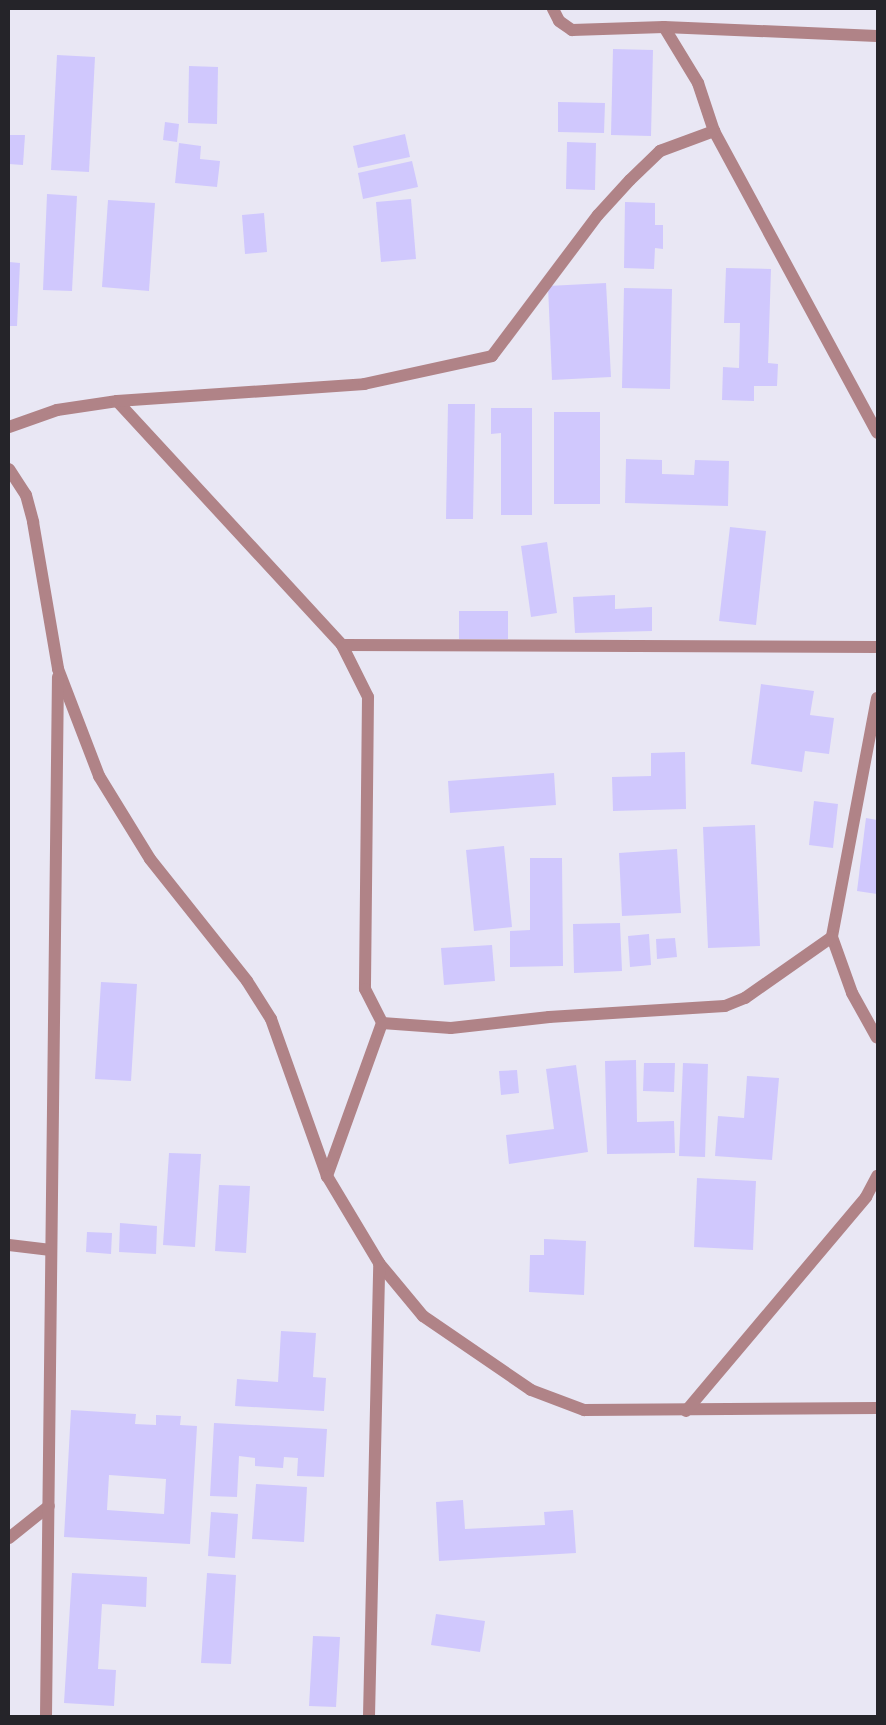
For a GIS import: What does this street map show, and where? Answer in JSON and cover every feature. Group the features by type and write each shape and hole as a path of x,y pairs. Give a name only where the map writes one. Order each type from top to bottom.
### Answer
{"street":[{"path":"553,9 558,21 572,30 664,27 877,36"},
{"path":"664,27 698,83 714,131 877,433"},
{"path":"9,427 58,410 117,401 364,384 492,356 598,215 630,180 660,151 714,131"},
{"path":"117,401 342,645 368,697 365,989 382,1023 326,1176"},
{"path":"9,469 26,495 33,522 58,670 46,1716"},
{"path":"342,645 877,647"},
{"path":"58,670 99,776 150,859 247,981 271,1020 326,1176 378,1263 423,1316 531,1390 584,1410 686,1411 877,1408"},
{"path":"877,698 832,937 852,993 877,1038"},
{"path":"382,1023 451,1028 550,1017 725,1006 745,998 832,937"},
{"path":"686,1411 866,1197 877,1176"},
{"path":"9,1245 52,1250"},
{"path":"368,1716 378,1263"},
{"path":"9,1538 49,1506"}],"building":[{"path":"613,49 653,50 651,136 611,135"},
{"path":"57,55 95,57 89,172 51,170"},
{"path":"189,66 218,67 217,124 188,123"},
{"path":"558,102 605,103 604,133 558,132"},
{"path":"165,122 179,124 177,142 163,140"},
{"path":"405,134 410,157 358,168 353,146"},
{"path":"9,135 25,135 23,165 9,164"},
{"path":"567,142 596,143 595,190 566,189"},
{"path":"179,143 201,146 200,159 220,161 217,187 175,183"},
{"path":"412,161 418,187 363,199 358,173"},
{"path":"47,194 77,196 72,291 43,290"},
{"path":"411,199 416,259 381,262 376,202"},
{"path":"108,200 155,203 149,291 102,287"},
{"path":"625,202 655,203 655,225 663,225 663,249 655,248 654,269 624,268"},
{"path":"264,213 267,252 245,254 242,215"},
{"path":"9,262 20,263 17,326 9,326"},
{"path":"726,268 771,269 768,363 778,364 777,386 754,386 754,401 722,400 723,367 739,368 740,323 724,323"},
{"path":"606,283 611,377 552,380 548,286"},
{"path":"624,288 672,289 670,389 622,388"},
{"path":"448,404 475,404 473,519 446,519"},
{"path":"491,408 532,408 532,515 501,515 501,433 491,434"},
{"path":"554,412 600,412 600,504 554,504"},
{"path":"626,459 662,460 662,474 694,475 695,460 729,461 728,506 625,503"},
{"path":"730,527 766,531 756,625 719,621"},
{"path":"547,542 557,613 531,617 521,546"},
{"path":"615,595 615,609 652,607 652,631 575,633 573,597"},
{"path":"459,611 508,611 508,639 459,639"},
{"path":"761,684 814,691 810,715 834,718 829,754 805,751 802,772 751,764"},
{"path":"685,752 686,809 613,811 612,777 651,776 651,753"},
{"path":"554,773 556,805 450,813 448,781"},
{"path":"814,801 838,804 833,848 809,845"},
{"path":"866,818 877,820 877,894 857,891"},
{"path":"755,825 760,946 708,948 703,827"},
{"path":"504,846 512,927 474,931 466,850"},
{"path":"677,849 681,913 622,916 619,853"},
{"path":"530,858 562,858 563,966 510,967 510,931 530,930"},
{"path":"620,923 622,971 574,973 573,924"},
{"path":"649,934 651,965 630,967 628,936"},
{"path":"675,938 677,957 657,959 656,939"},
{"path":"492,945 495,981 444,985 441,948"},
{"path":"101,982 137,984 131,1081 95,1079"},
{"path":"636,1060 637,1122 674,1121 675,1153 607,1154 605,1061"},
{"path":"644,1063 675,1063 674,1092 643,1091"},
{"path":"683,1063 708,1064 705,1157 679,1156"},
{"path":"576,1065 588,1152 509,1164 506,1135 554,1129 546,1069"},
{"path":"517,1070 519,1093 501,1095 499,1071"},
{"path":"747,1076 779,1078 772,1160 715,1156 718,1116 744,1118"},
{"path":"169,1153 201,1154 195,1247 163,1245"},
{"path":"697,1178 756,1181 753,1250 694,1247"},
{"path":"219,1185 250,1186 246,1253 215,1251"},
{"path":"120,1223 157,1226 156,1254 119,1252"},
{"path":"87,1232 112,1233 111,1254 86,1252"},
{"path":"544,1239 586,1241 584,1295 529,1292 530,1255 544,1255"},
{"path":"281,1331 316,1333 313,1377 326,1378 324,1411 235,1406 237,1379 278,1382"},
{"path":"71,1410 136,1414 135,1424 156,1425 156,1415 181,1416 180,1425 197,1426 190,1544 64,1537","holes":["109,1475 166,1479 164,1514 107,1510"]},
{"path":"214,1423 327,1429 324,1477 297,1476 298,1458 284,1457 283,1468 255,1466 255,1458 239,1456 237,1497 210,1496"},
{"path":"256,1484 307,1487 304,1542 252,1539"},
{"path":"463,1500 465,1529 545,1525 544,1512 573,1510 576,1553 439,1561 436,1502"},
{"path":"211,1512 238,1514 235,1558 208,1556"},
{"path":"72,1573 147,1577 146,1607 102,1604 98,1669 116,1670 114,1706 64,1703"},
{"path":"207,1573 236,1575 231,1664 201,1663"},
{"path":"436,1614 485,1621 480,1652 431,1645"},
{"path":"313,1636 340,1637 336,1707 309,1706"}]}
